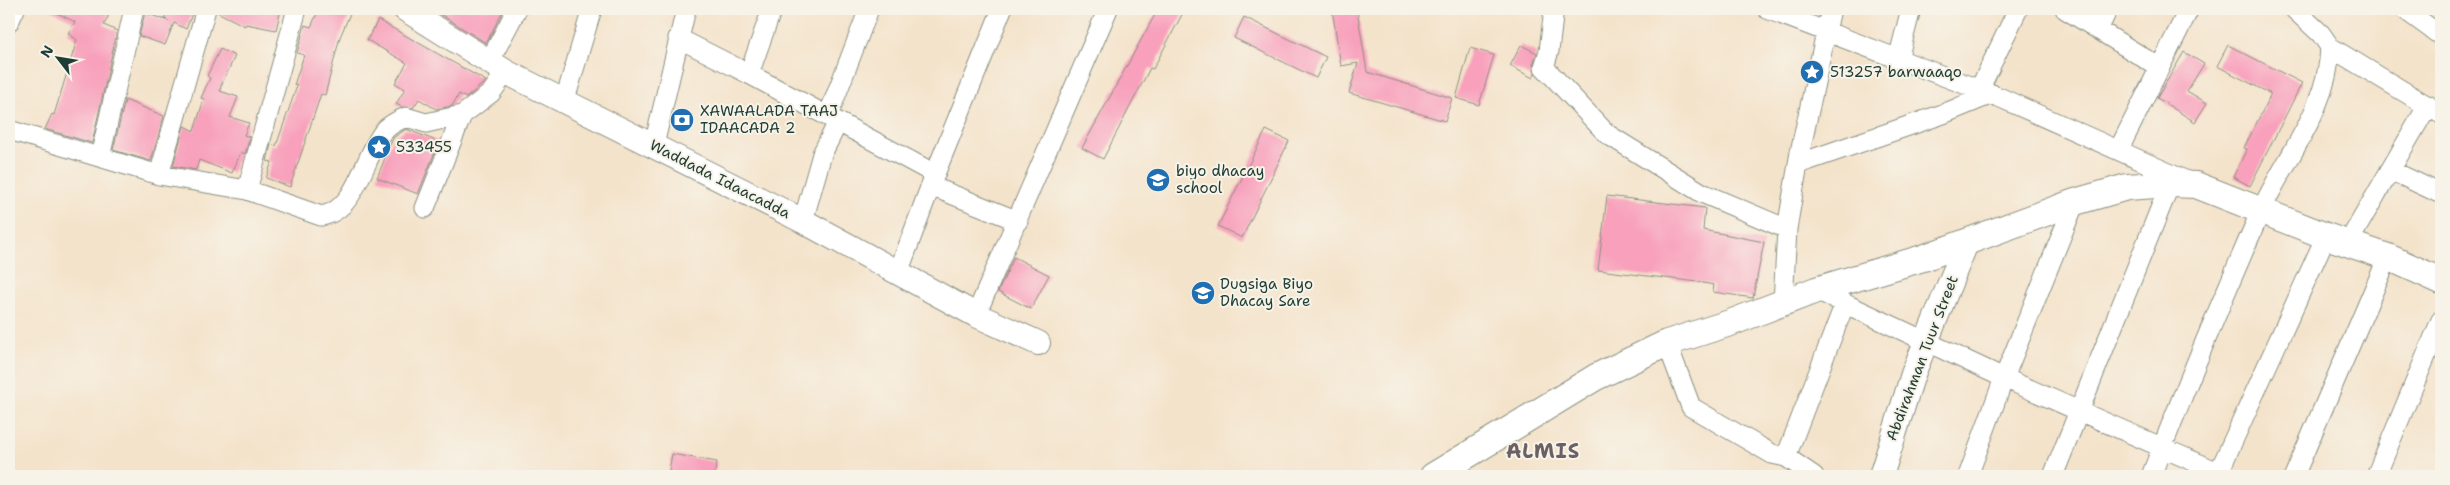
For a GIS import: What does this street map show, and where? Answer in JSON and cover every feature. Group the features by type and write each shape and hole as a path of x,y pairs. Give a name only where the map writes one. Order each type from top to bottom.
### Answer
{"main road":[{"path":"1433,476 1596,377 1668,343 1816,290 1923,258 2075,202 2127,187 2170,184 2196,185 2337,240 2388,257 2441,281"}],"street":[{"path":"9,22 15,9"},
{"path":"100,157 134,9"},
{"path":"159,175 206,9"},
{"path":"247,190 297,9"},
{"name":"Waddada Idaacadda","path":"405,9 497,67 564,103 654,145 803,221 976,315 1038,343"},
{"path":"9,130 159,175 247,190 321,216 330,215 342,206 366,168 385,129 406,116 426,123 462,115 491,94 497,67 517,9"},
{"path":"564,103 592,9"},
{"path":"654,145 686,9"},
{"path":"749,74 772,9"},
{"path":"803,221 822,154 869,9"},
{"path":"898,273 933,180 1002,9"},
{"path":"976,315 1108,9"},
{"path":"1554,9 1549,51 1544,67 1607,134 1702,193 1787,229"},
{"path":"1767,9 1986,92 2119,149 2196,185"},
{"path":"1782,303 1787,229 1798,164 1831,9"},
{"path":"1898,59 1911,9"},
{"path":"1798,164 1944,114 1986,92 2018,9"},
{"path":"2065,9 2160,68"},
{"path":"2098,30 2108,9"},
{"path":"2119,149 2189,9"},
{"path":"1816,290 2004,378 2221,475 2337,240 2435,110 2330,47 2321,34 2294,9"},
{"path":"2404,9 2441,36"},
{"path":"678,38 833,119 933,180 1018,221"},
{"path":"2151,476 2261,211 2314,112 2326,82 2330,47"},
{"path":"425,208 462,115"},
{"path":"2390,170 2441,194"},
{"path":"2053,476 2170,184"},
{"path":"1968,476 2004,378 2075,202"},
{"name":"Abdirahman Tuur Street","path":"1881,476 1913,374 1967,241"},
{"path":"2294,476 2388,257"},
{"path":"1786,457 1845,303"},
{"path":"2376,476 2441,320"},
{"path":"1668,343 1690,407 1772,454 1786,457 1814,476"}],"building":[{"path":"49,9 112,9 104,25 117,31 92,143 45,129 52,114 54,115 77,40 68,33 75,22"},
{"path":"169,9 194,9 186,29 174,23 165,45 139,36 145,13 169,21 164,19"},
{"path":"217,9 281,9 276,30 246,24 245,26 217,12"},
{"path":"319,9 352,9 340,37 325,95 321,94 290,187 266,178 272,162 267,161 271,144 276,146 297,86 294,85 304,55 297,53 305,25 311,27"},
{"path":"432,9 504,9 486,43"},
{"path":"1158,9 1185,9 1153,69 1150,68 1103,159 1082,148"},
{"path":"1332,9 1357,9 1367,72 1452,98 1445,121 1349,93 1358,63 1341,66"},
{"path":"1244,17 1326,57 1316,78 1234,38"},
{"path":"378,20 486,81 466,98 459,94 452,106 436,109 419,99 413,108 402,107 396,104 405,89 395,83 407,63 367,40"},
{"path":"1521,45 1537,53 1533,64 1535,74 1533,78 1510,66"},
{"path":"2228,45 2302,83 2250,186 2233,177 2247,149 2244,148 2271,94 2217,66"},
{"path":"1470,48 1494,55 1479,105 1456,98"},
{"path":"220,49 235,56 220,91 238,97 230,117 249,123 244,135 250,137 245,154 241,152 232,173 199,160 196,170 173,166 184,126 194,131 204,99 201,98 210,78 207,76"},
{"path":"2184,52 2204,64 2187,91 2207,103 2195,122 2157,98"},
{"path":"125,100 164,116 151,161 113,150"},
{"path":"406,129 439,142 418,194 377,178 393,138"},
{"path":"1266,130 1289,141 1242,238 1218,226"},
{"path":"1607,196 1705,208 1703,230 1764,242 1753,298 1713,292 1714,285 1698,282 1598,270"},
{"path":"1014,257 1049,275 1031,309 998,292"},
{"path":"672,454 717,462 714,476 668,476"}],"place":[{"name":"513257 barwaaqo","path":"1812,72"},
{"name":"XAWAALADA TAAJ IDAACADA 2","path":"682,120"},
{"name":"533455","path":"379,147"},
{"name":"biyo dhacay school","path":"1158,180"},
{"name":"Dugsiga Biyo Dhacay Sare","path":"1203,293"}],"district":[{"name":"ALMIS","path":"1543,451"}]}
